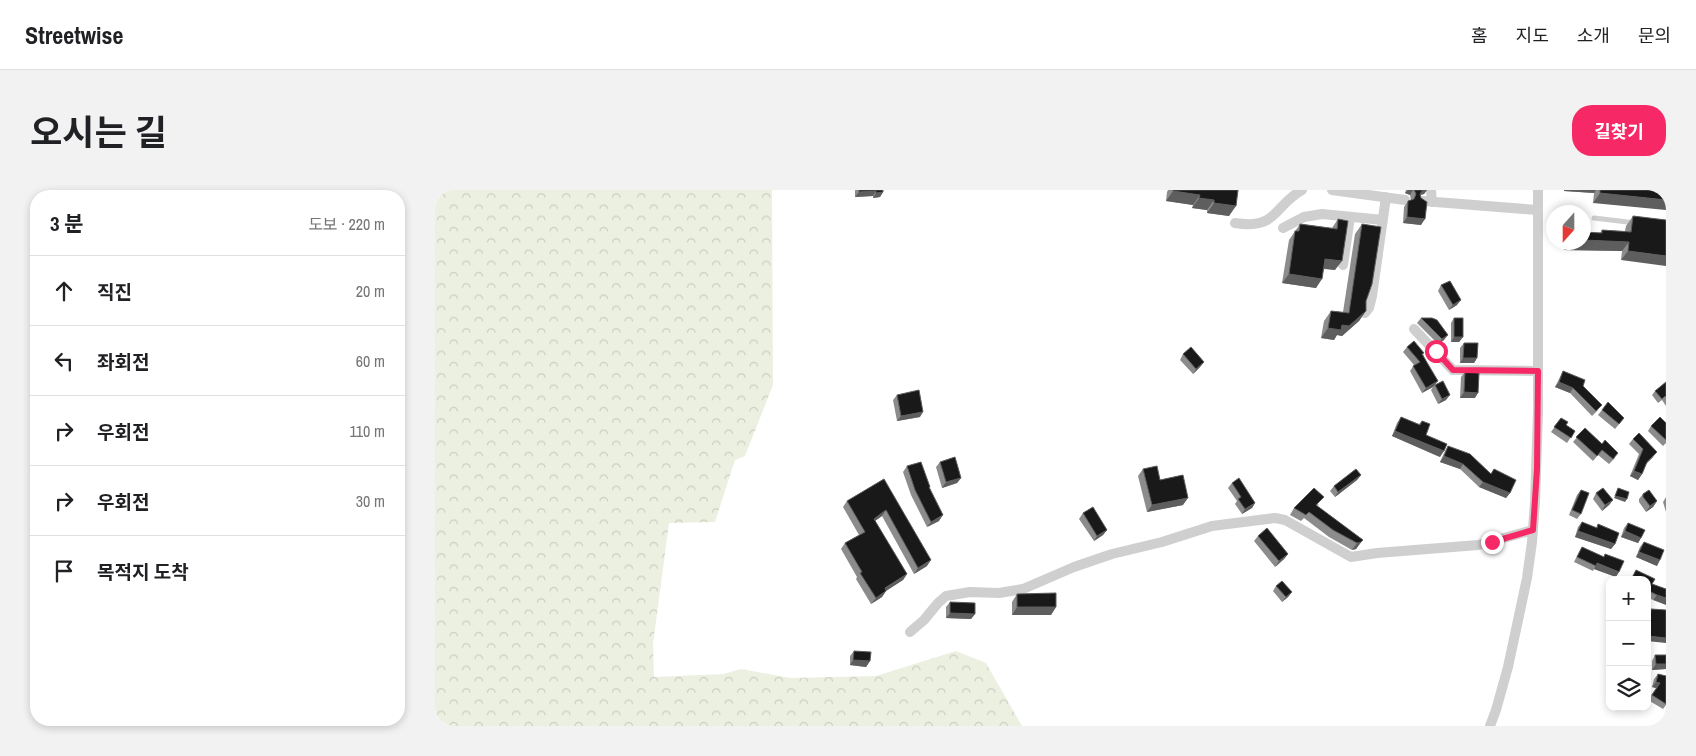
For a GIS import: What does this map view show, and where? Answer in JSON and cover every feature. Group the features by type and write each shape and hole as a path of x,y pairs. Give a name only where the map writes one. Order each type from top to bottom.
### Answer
{"street":[{"path":"1235,223 1248,225 1263,222 1275,215 1297,192 1302,190"},
{"path":"1332,190 1405,200"},
{"path":"1431,190 1428,202 1537,210"},
{"path":"1490,726 1507,667 1527,578 1533,530 1537,469 1538,190"},
{"path":"1365,313 1369,308 1372,296 1386,197"},
{"path":"1283,228 1304,217 1322,214 1383,220"},
{"path":"1343,266 1350,216"},
{"path":"1413,329 1453,370 1538,371"},
{"path":"910,632 946,596 970,592 999,593 1023,589 1074,567 1112,554 1162,542 1224,523 1275,518 1285,520 1351,557 1377,553 1478,545 1533,530"}],"lane":[{"path":"1594,218 1639,223"}],"green space":[{"path":"435,190 772,190 773,385 745,456 735,460 715,522 669,523 653,644 654,677 723,674 741,669 791,678 876,676 956,651 986,663 1022,726 435,726"}],"building":[{"path":"859,190 883,190 883,192 859,192"},
{"path":"1173,190 1238,190 1236,206 1214,203 1214,200 1199,198 1200,195"},
{"path":"1414,190 1423,190 1420,194 1421,198 1427,202 1425,219 1407,217 1408,201 1414,199 1416,194"},
{"path":"1600,190 1666,190 1666,200 1600,193"},
{"path":"1633,216 1666,220 1666,256 1628,251 1629,242 1591,240 1591,232 1602,233 1602,230 1631,232"},
{"path":"1338,219 1348,221 1342,261 1325,259 1322,279 1289,274 1295,231 1299,231 1300,224 1337,229"},
{"path":"1362,224 1381,227 1372,284 1366,301 1366,311 1349,326 1342,325 1341,330 1328,328 1331,311 1349,313"},
{"path":"1450,281 1461,300 1453,305 1441,285"},
{"path":"1421,318 1437,320 1448,335 1442,339"},
{"path":"1454,318 1463,318 1463,337 1454,337"},
{"path":"1414,341 1424,353 1422,354 1438,381 1426,388 1413,366 1420,362 1407,347"},
{"path":"1464,343 1478,343 1477,358 1463,358"},
{"path":"1191,347 1204,362 1196,369 1183,354"},
{"path":"1563,371 1585,380 1583,386 1602,405 1596,411 1573,388 1559,382"},
{"path":"1465,372 1479,373 1478,393 1464,392"},
{"path":"1443,381 1450,395 1442,399 1435,385"},
{"path":"1666,382 1666,397 1662,399 1655,391"},
{"path":"919,390 923,412 901,416 897,395"},
{"path":"1608,402 1624,418 1619,424 1602,410"},
{"path":"1401,417 1420,425 1422,421 1430,424 1426,435 1447,444 1444,451 1395,431"},
{"path":"1660,417 1666,423 1666,440 1651,426"},
{"path":"1561,418 1568,422 1566,425 1575,431 1571,438 1554,427"},
{"path":"1585,428 1602,444 1605,440 1618,453 1613,459 1602,450 1597,456 1576,437"},
{"path":"1639,433 1657,452 1647,462 1642,474 1634,471 1643,449 1633,439"},
{"path":"1448,446 1470,454 1491,474 1494,469 1516,480 1510,493 1483,482 1463,464 1444,456"},
{"path":"955,457 961,478 946,482 940,462"},
{"path":"921,462 929,487 943,515 931,522 915,490 907,466"},
{"path":"1157,466 1160,480 1183,475 1188,498 1152,505 1143,469"},
{"path":"1356,469 1361,475 1338,492 1334,486"},
{"path":"1239,478 1255,503 1245,509 1238,499 1241,497 1232,483"},
{"path":"884,479 931,560 918,568 886,510 874,519 907,574 885,588 886,591 876,598 860,573 862,572 845,543 865,532 847,501"},
{"path":"1314,488 1324,497 1316,505 1363,540 1361,542 1357,543 1333,530 1309,512 1306,515 1294,508"},
{"path":"1603,488 1613,500 1605,505 1596,493"},
{"path":"1618,488 1629,492 1627,499 1615,496"},
{"path":"1581,490 1589,493 1581,514 1572,510"},
{"path":"1649,490 1657,501 1650,506 1643,497 1643,494"},
{"path":"1093,507 1107,530 1097,536 1083,513"},
{"path":"1582,522 1597,528 1598,524 1619,533 1615,544 1578,531"},
{"path":"1628,523 1645,530 1641,538 1625,531"},
{"path":"1267,528 1288,554 1279,561 1258,536"},
{"path":"1644,542 1664,550 1660,560 1639,552"},
{"path":"1582,547 1604,557 1605,554 1624,561 1619,572 1597,563 1596,566 1577,557"},
{"path":"1636,570 1649,576 1633,576"},
{"path":"1651,577 1655,579 1652,584 1666,589 1666,598 1651,592"},
{"path":"1282,581 1292,592 1286,597 1276,586"},
{"path":"1056,593 1056,607 1017,607 1017,594"},
{"path":"950,602 975,603 975,614 950,613"},
{"path":"1651,609 1666,610 1666,638 1651,636"},
{"path":"854,651 871,652 870,661 853,660"},
{"path":"1655,655 1666,655 1666,664 1656,664"},
{"path":"1658,674 1666,676 1666,704 1652,695 1660,683 1656,682"}],"route":[{"path":"1436,351 1453,370 1538,371 1537,469 1533,530 1492,542"}]}
